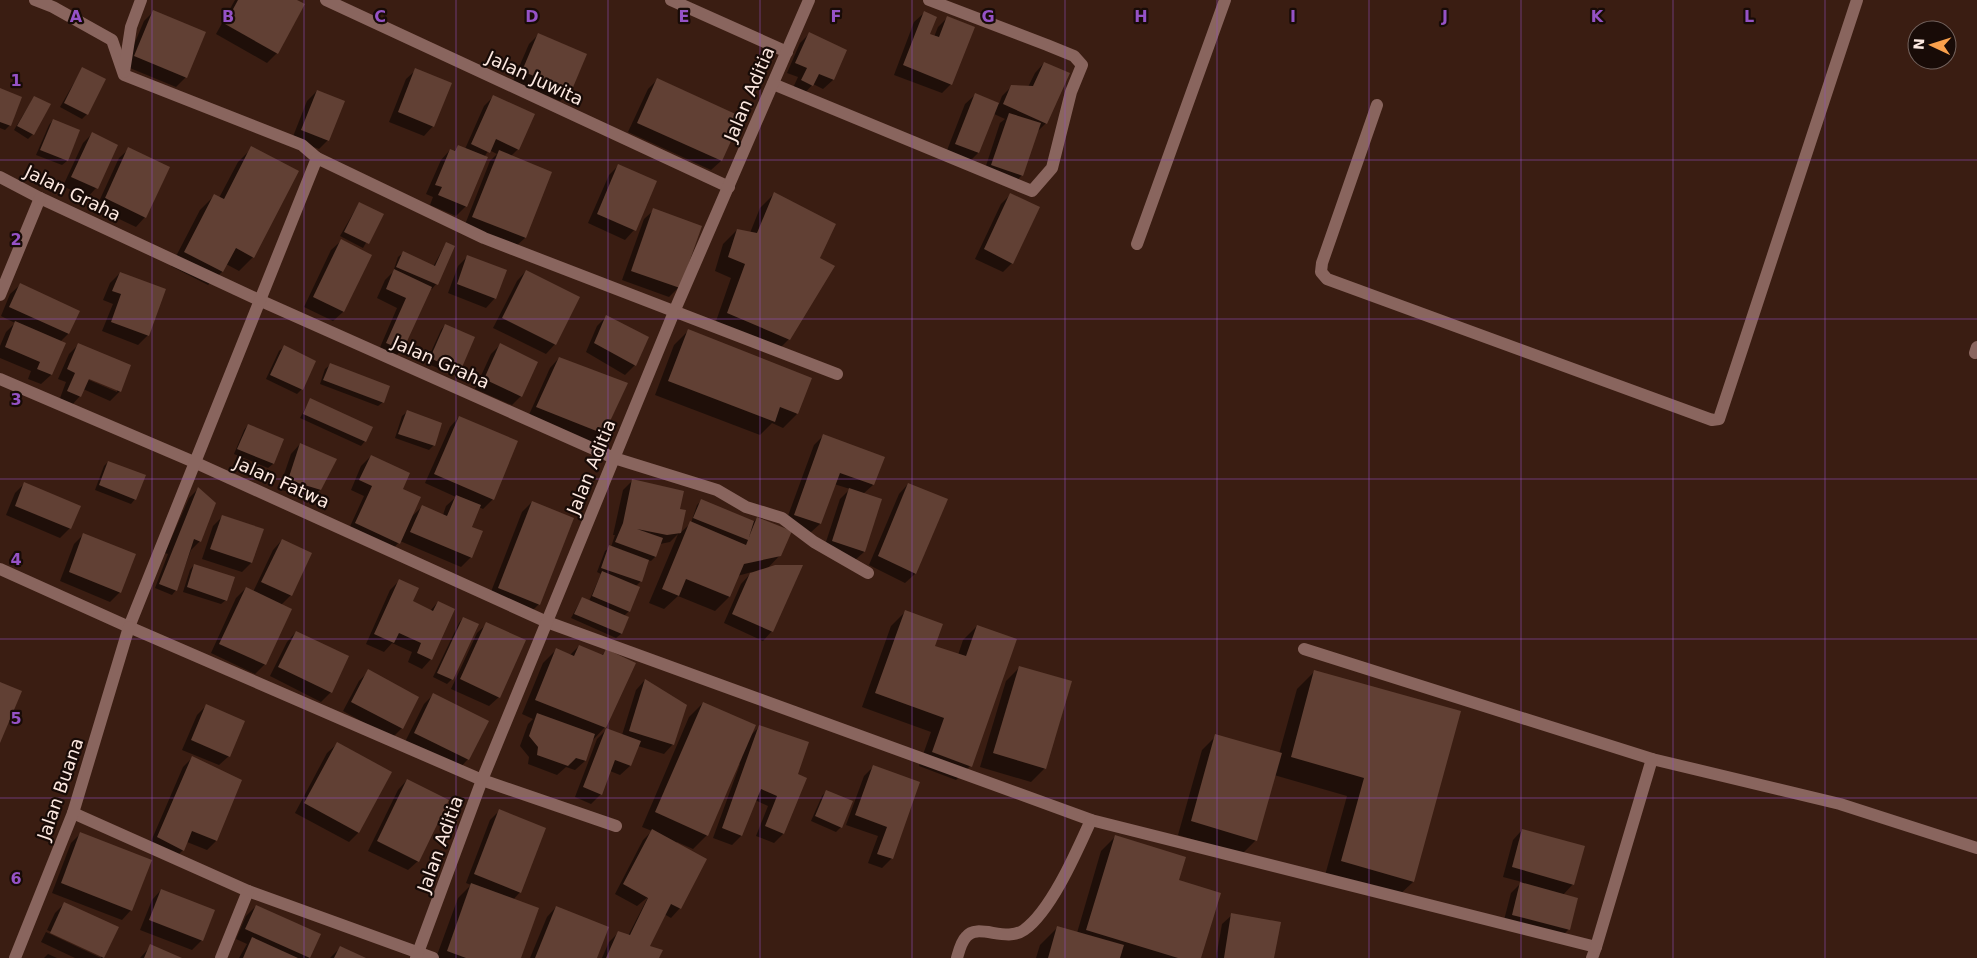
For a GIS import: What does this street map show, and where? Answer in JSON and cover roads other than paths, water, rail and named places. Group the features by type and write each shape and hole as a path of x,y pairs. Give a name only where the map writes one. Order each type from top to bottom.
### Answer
{"street":[{"path":"35,0 54,7 112,40 124,75"},
{"path":"124,75 131,27 141,0"},
{"name":"Jalan Juwita","path":"326,0 729,188"},
{"path":"671,0 787,52"},
{"name":"Jalan Aditia","path":"417,956 482,780 614,458 674,312 809,0"},
{"path":"773,84 1032,192 1052,168 1071,92 1082,65 1074,56 929,0"},
{"path":"1137,244 1225,0"},
{"path":"1377,106 1322,264 1321,272 1327,279 1712,420 1719,419 1857,0"},
{"path":"124,75 153,84 302,145 317,158 484,238 837,374"},
{"name":"Jalan Buana","path":"15,958 73,813 129,627 317,158"},
{"name":"Jalan Graha","path":"0,177 40,198 259,300 614,458 717,490 746,507 782,518 814,542 868,573"},
{"path":"0,295 40,198"},
{"name":"Jalan Fatwa","path":"0,380 194,462 547,622 1091,820 1594,953"},
{"path":"0,569 482,780 616,826"},
{"path":"1304,649 1652,759 1840,804 1977,848"},
{"path":"1594,953 1652,759"},
{"path":"73,813 248,891 417,956 433,958"},
{"path":"957,958 966,936 975,930 1010,936 1022,932 1037,919 1051,901 1091,820"},
{"path":"221,958 248,891"}]}
